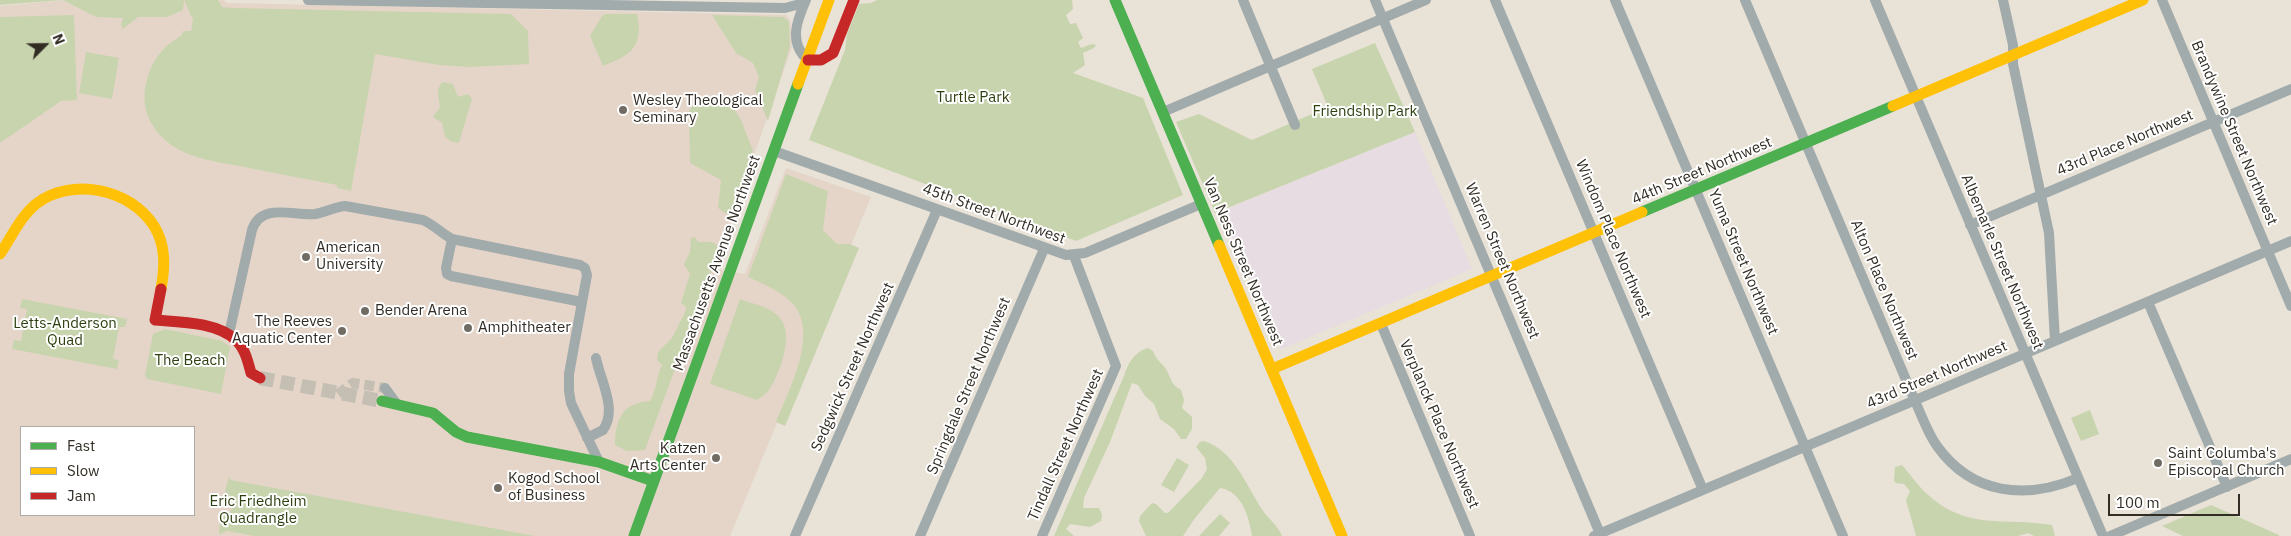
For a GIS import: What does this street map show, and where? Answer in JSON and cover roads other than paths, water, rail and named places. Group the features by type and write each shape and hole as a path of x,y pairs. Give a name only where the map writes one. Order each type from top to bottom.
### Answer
{"street":[{"path":"308,0 659,3 785,8 805,2"},
{"name":"Massachusetts Avenue Northwest","path":"634,536 829,0"},
{"path":"805,2 795,37 797,46 808,60 821,60 833,53 854,0"},
{"name":"Van Ness Street Northwest","path":"1115,0 1342,536"},
{"path":"1243,0 1295,125"},
{"name":"Warren Street Northwest","path":"1375,0 1600,535"},
{"path":"1163,112 1426,0"},
{"name":"Windom Place Northwest","path":"1495,0 1703,490"},
{"name":"Yuma Street Northwest","path":"1615,0 1842,536"},
{"name":"Alton Place Northwest","path":"1745,0 1915,401 1928,430 1942,452 1956,466 1980,481 2002,488 2031,491 2056,486 2078,478"},
{"name":"Albemarle Street Northwest","path":"1875,0 2103,536"},
{"path":"2004,0 2013,64 2049,233 2054,341"},
{"name":"44th Street Northwest","path":"1272,369 2143,0"},
{"name":"Brandywine Street Northwest","path":"2162,0 2291,306"},
{"path":"785,8 798,22"},
{"name":"43rd Place Northwest","path":"1970,225 2291,89"},
{"name":"45th Street Northwest","path":"774,151 1044,249 1074,256 1201,204"},
{"path":"0,254 27,213 52,195 70,190 85,189 122,197 132,202 146,215 156,228 161,242 164,268 155,320 218,330 229,334 245,353 251,373 260,378"},
{"path":"229,334 252,230 260,217 268,213 317,214 328,212 337,206 345,206 423,220 432,224 438,232 452,240 580,265 585,268 587,275 569,374 569,391 571,403 599,462"},
{"name":"Sedgwick Street Northwest","path":"795,536 938,210"},
{"path":"452,240 446,268 447,274 451,276 582,302"},
{"name":"43rd Street Northwest","path":"1600,535 2291,241"},
{"name":"Springdale Street Northwest","path":"920,536 1044,249"},
{"name":"Tindall Street Northwest","path":"1042,536 1116,366 1074,256"},
{"path":"2148,302 2226,487"},
{"name":"Verplanck Place Northwest","path":"1380,324 1470,536"},
{"path":"587,438 604,430 609,414 609,403 596,358"},
{"path":"385,388 396,403"},
{"path":"382,402 396,403 433,412 456,432 467,437 599,462 639,474 653,482"},
{"path":"2110,536 2291,459"}],"tunnel":[{"path":"260,378 382,401"},
{"path":"338,394 353,383 385,388"}],"place":[{"name":"Wesley Theological Seminary","path":"623,110"},
{"name":"American University","path":"306,257"},
{"name":"Bender Arena","path":"365,311"},
{"name":"Amphitheater","path":"468,328"},
{"name":"The Reeves Aquatic Center","path":"342,331"},
{"name":"Katzen Arts Center","path":"716,458"},
{"name":"Saint Columba's Episcopal Church","path":"2158,463"},
{"name":"Kogod School of Business","path":"498,488"}],"park label":[{"name":"Turtle Park","path":"973,98"},
{"name":"Friendship Park","path":"1365,112"},
{"name":"Letts-Anderson Quad","path":"65,332"},
{"name":"The Beach","path":"190,361"},
{"name":"Eric Friedheim Quadrangle","path":"258,510"}]}
